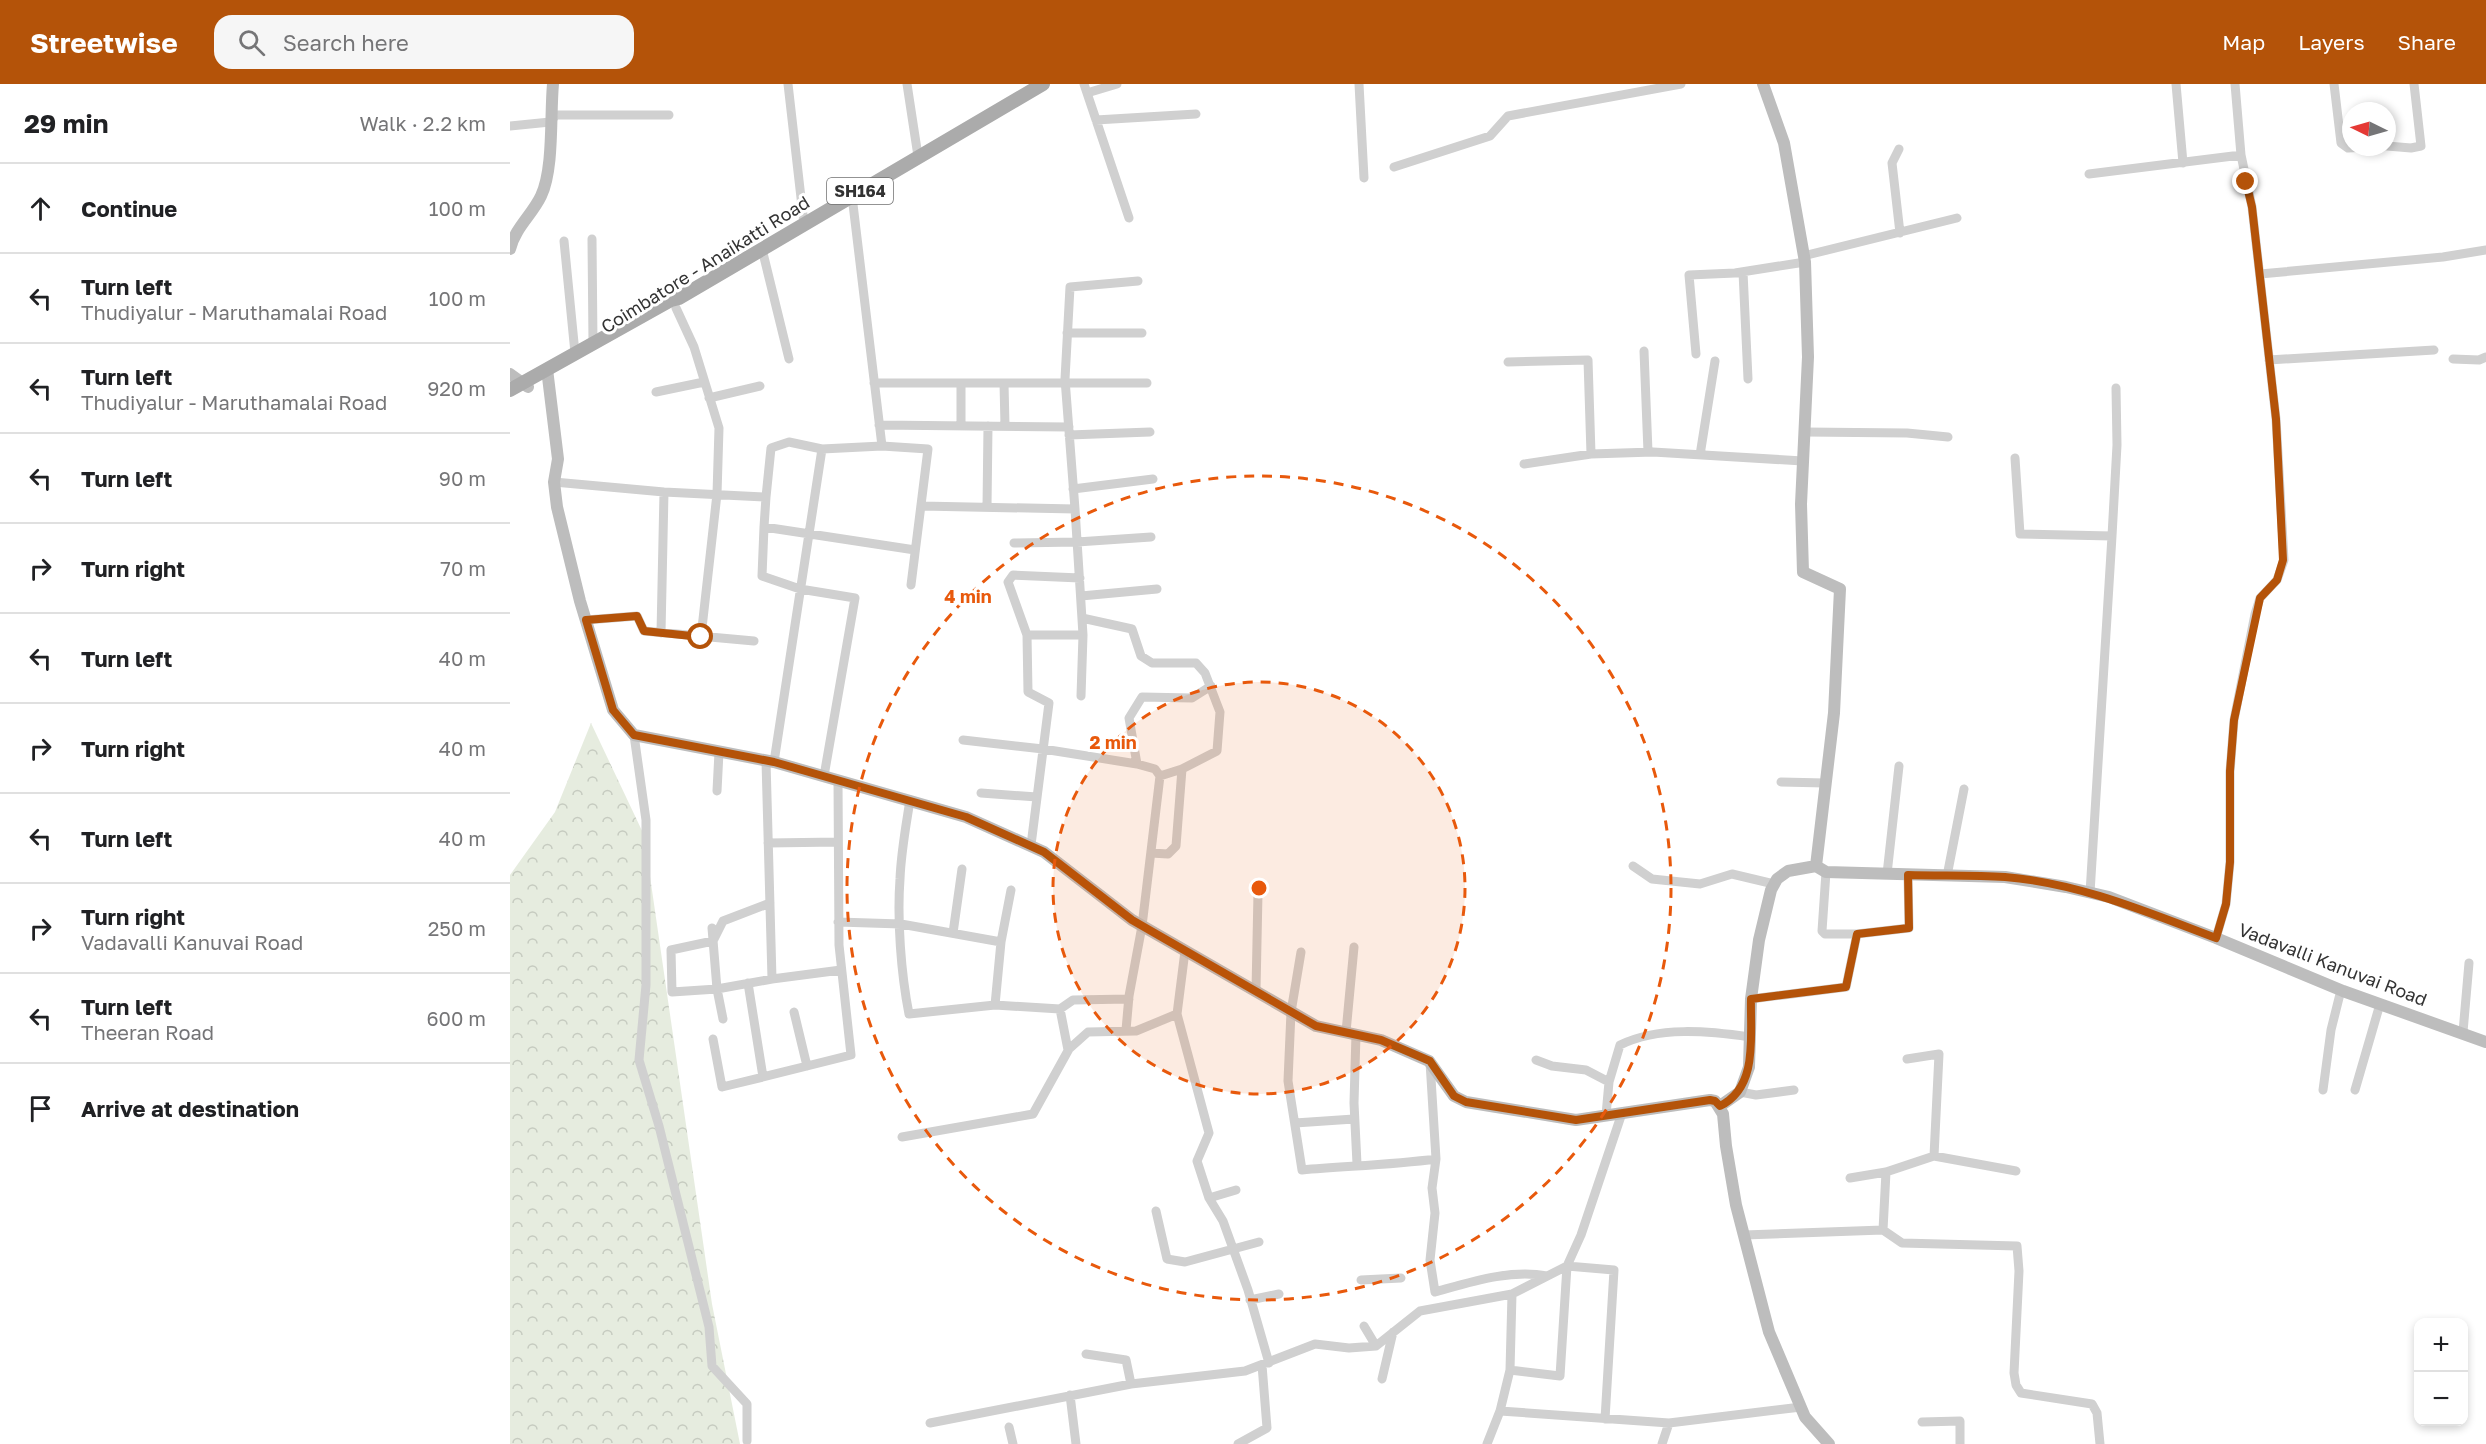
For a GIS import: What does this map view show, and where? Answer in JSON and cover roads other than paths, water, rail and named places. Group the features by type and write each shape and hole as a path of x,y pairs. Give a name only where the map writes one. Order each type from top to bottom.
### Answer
{"main road":[{"path":"510,249 513,238 541,196 548,169 553,84"},
{"name":"Coimbatore - Anaikatti Road","path":"510,400 533,381 677,303 762,249 1042,84"},
{"path":"1763,84 1784,143 1804,259 1808,357 1801,504 1803,572 1840,589 1834,712 1825,783 1821,869"},
{"path":"533,381 593,343 677,303"},
{"path":"510,374 533,381"},
{"path":"533,381 558,459 555,477 557,507 586,620 613,710 634,735 770,761 966,817 1044,852 1142,926 1316,1026 1381,1040 1430,1061 1454,1096 1466,1102 1576,1120 1715,1101 1720,1106 1736,1205 1769,1332 1805,1417 1827,1443"},
{"name":"Vadavalli Kanuvai Road","path":"1774,884 1788,871 1821,869 1908,875 2006,877 2109,897 2341,990 2486,1042"},
{"path":"1720,1106 1740,1092 1749,1067 1751,999 1767,901 1774,884"}],"street":[{"path":"788,84 804,224"},
{"path":"907,84 918,156"},
{"path":"1117,84 1085,89 1129,218"},
{"path":"1359,84 1364,178"},
{"path":"1394,167 1490,136 1508,116 1681,84"},
{"path":"2176,84 2183,163"},
{"path":"2216,938 2226,904 2230,862 2230,771 2234,720 2260,598 2277,580 2283,560 2276,419 2252,207 2241,155 2235,84"},
{"path":"2334,84 2342,144"},
{"path":"2396,147 2421,146 2414,84"},
{"path":"1096,120 1196,114"},
{"path":"510,126 550,122 556,115 669,116"},
{"path":"1899,149 1892,163 1892,178 1900,233"},
{"path":"2089,174 2241,155"},
{"path":"852,196 882,446"},
{"path":"1696,354 1689,275 1743,272 1804,259 1957,218"},
{"path":"592,239 593,343"},
{"path":"564,242 575,353"},
{"path":"762,249 789,359"},
{"path":"2260,274 2443,257 2486,250"},
{"path":"1743,272 1748,379"},
{"path":"1081,696 1083,635 1065,382 1070,287 1138,281"},
{"path":"677,303 694,347 719,428 717,495 701,637"},
{"path":"1067,333 1142,333"},
{"path":"2269,360 2434,350"},
{"path":"1644,351 1648,452"},
{"path":"2453,359 2479,360 2486,357"},
{"path":"1508,362 1588,360 1591,454"},
{"path":"1700,455 1716,361"},
{"path":"656,392 704,382"},
{"path":"874,383 1147,383"},
{"path":"960,426 961,383"},
{"path":"1004,383 1005,426"},
{"path":"709,398 760,386"},
{"path":"2090,893 2117,445 2116,388"},
{"path":"879,425 1005,426 1069,431 1150,432"},
{"path":"987,507 988,426"},
{"path":"1805,432 1907,433 1948,436"},
{"path":"824,776 855,598 800,589 762,576 765,497 771,448 789,442 822,449 882,446 928,449 911,585"},
{"path":"772,979 768,843 770,761 822,449"},
{"path":"1524,464 1591,454 1648,452 1803,461"},
{"path":"2015,458 2020,534 2112,536"},
{"path":"555,477 664,492 765,497"},
{"path":"1073,489 1153,479"},
{"path":"661,633 664,492"},
{"path":"921,506 1075,509"},
{"path":"765,527 915,550"},
{"path":"1014,543 1150,537"},
{"path":"1030,846 1049,703 1028,692 1027,635 1008,582 1013,575 1080,578"},
{"path":"1081,596 1158,589"},
{"path":"586,620 637,616 644,631 754,641"},
{"path":"1082,618 1132,629 1141,656 1152,663 1196,663 1205,673 1220,712 1217,751 1182,769 1160,776"},
{"path":"1027,635 1083,635"},
{"path":"1137,764 1129,718 1142,697 1192,698 1211,686"},
{"path":"634,735 646,820 646,985 639,1060 659,1126 709,1327 712,1366 747,1404 747,1441"},
{"path":"963,740 1043,749 1137,764 1155,769 1160,776 1142,926 1126,1030"},
{"path":"717,791 718,752"},
{"path":"1887,874 1899,766"},
{"path":"1151,853 1168,854 1176,846 1182,769"},
{"path":"713,1039 722,1087 851,1055 838,922 838,780"},
{"path":"1781,782 1825,783"},
{"path":"1947,876 1964,789"},
{"path":"981,793 1037,797"},
{"path":"910,800 900,880 903,981 909,1014 995,1005 1060,1009 1073,1000 1129,999"},
{"path":"768,843 838,842"},
{"path":"1633,866 1652,879 1700,884 1732,874 1774,884"},
{"path":"953,933 962,869"},
{"path":"1821,869 1822,931 1825,934 1857,934 1909,928 1908,875"},
{"path":"995,1005 1001,942 1011,890"},
{"path":"1256,990 1258,893"},
{"path":"713,941 723,921 770,903"},
{"path":"838,922 901,924 1001,942"},
{"path":"712,928 717,988 723,1018"},
{"path":"1751,999 1846,987 1857,934"},
{"path":"713,941 671,950 672,992 717,988 841,970"},
{"path":"1354,948 1351,1033 1357,1164"},
{"path":"1185,951 1177,1014 1209,1134 1197,1161 1209,1198 1223,1221 1233,1249 1250,1300 1265,1364 1267,1428 1239,1444"},
{"path":"1301,952 1291,1012 1288,1081 1302,1170 1357,1164 1385,1165 1436,1159"},
{"path":"2463,1032 2469,963"},
{"path":"748,983 763,1077"},
{"path":"2323,1090 2331,1030 2341,990"},
{"path":"2355,1090 2380,1004"},
{"path":"1060,1009 1068,1050"},
{"path":"794,1012 807,1066"},
{"path":"902,1137 1033,1114 1068,1050 1088,1032 1136,1031 1177,1014"},
{"path":"1606,1115 1609,1082 1620,1045 1632,1039 1706,1031 1750,1037"},
{"path":"1907,1059 1939,1054 1934,1156"},
{"path":"1536,1060 1552,1066 1586,1070 1609,1082"},
{"path":"1430,1061 1436,1159 1431,1188 1435,1213 1430,1260 1435,1292 1484,1279 1529,1273 1547,1276"},
{"path":"1740,1092 1756,1095 1794,1090"},
{"path":"1510,1370 1560,1376 1567,1266 1581,1235 1622,1113"},
{"path":"1295,1123 1354,1119"},
{"path":"1850,1178 1886,1172 1934,1156 2016,1171"},
{"path":"1883,1230 1886,1172"},
{"path":"1209,1198 1236,1190"},
{"path":"1156,1211 1167,1259 1185,1262 1259,1242"},
{"path":"1744,1235 1883,1230 1902,1243 2017,1246 2019,1271 2014,1373 2016,1385 2021,1393 2092,1404 2097,1413 2100,1444"},
{"path":"930,1422 1131,1384 1245,1371 1315,1344 1349,1348 1376,1346 1420,1311 1512,1294 1567,1266 1614,1270 1605,1419"},
{"path":"1361,1280 1401,1278"},
{"path":"1250,1300 1280,1294"},
{"path":"1487,1444 1500,1411 1510,1370 1512,1294"},
{"path":"1364,1326 1376,1346"},
{"path":"1382,1379 1393,1332"},
{"path":"1086,1354 1126,1360 1131,1384"},
{"path":"1070,1395 1076,1444"},
{"path":"1500,1411 1669,1423 1801,1407"},
{"path":"1922,1422 1960,1421 1960,1444"},
{"path":"1662,1444 1669,1423"},
{"path":"1009,1427 1013,1444"}]}
